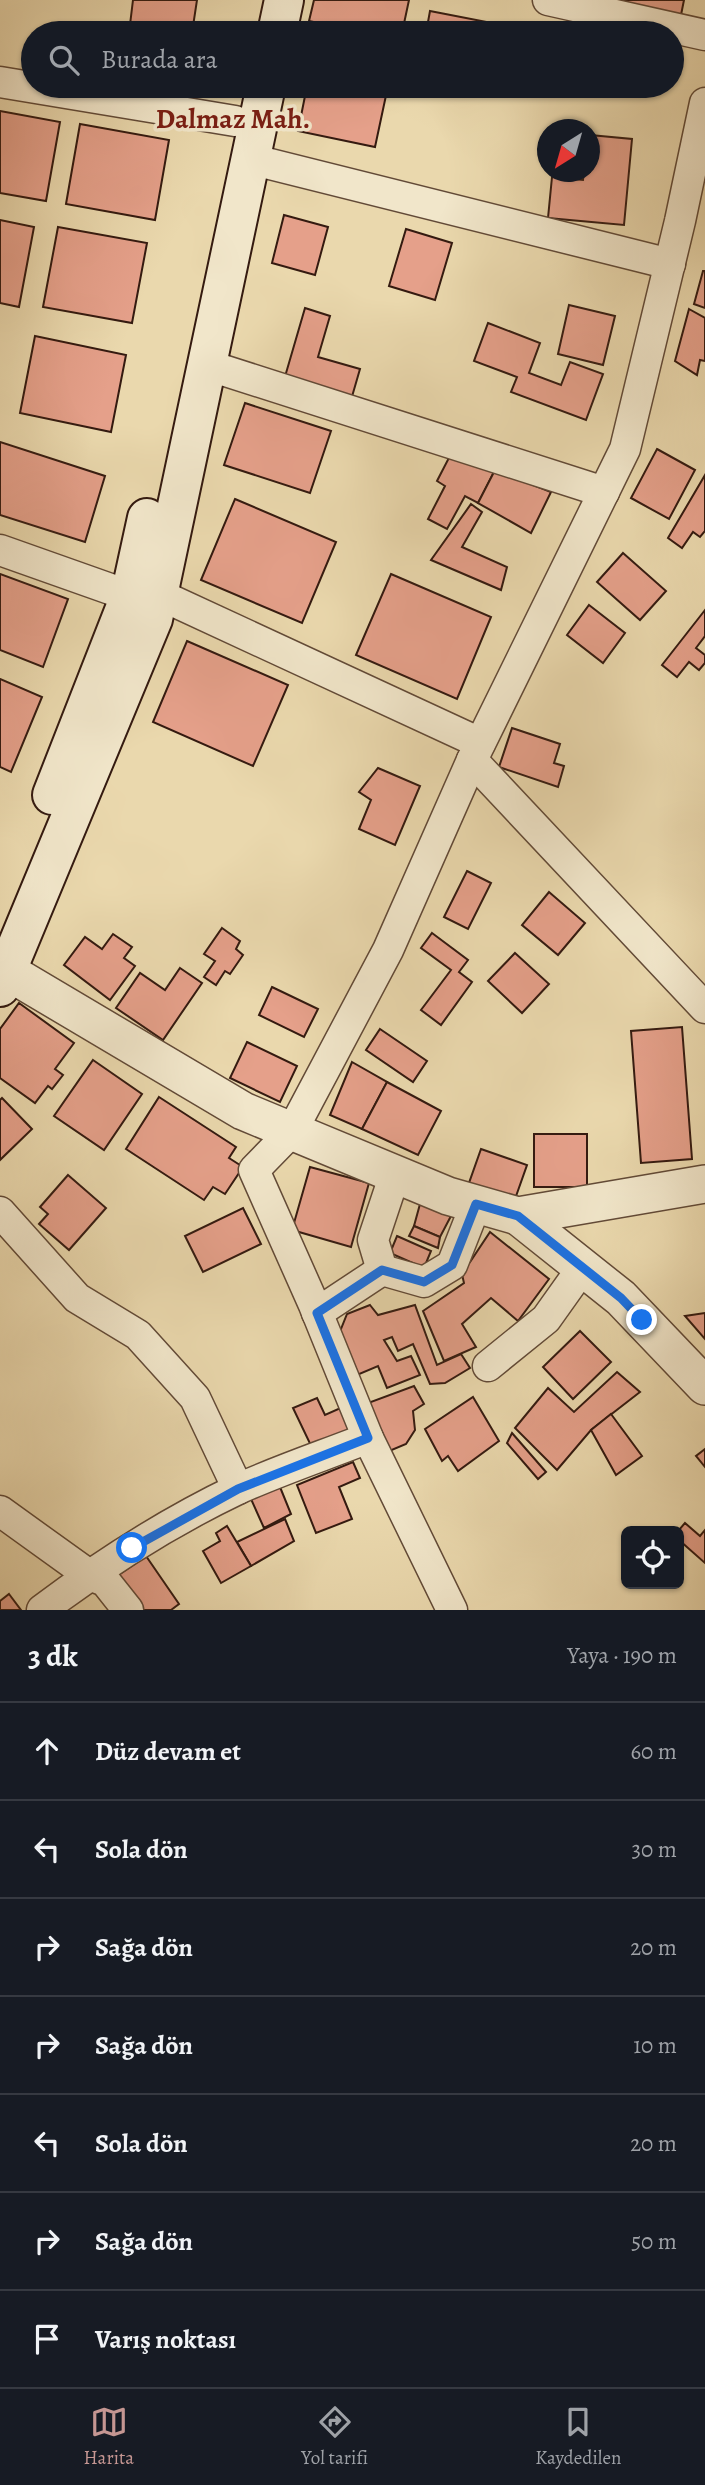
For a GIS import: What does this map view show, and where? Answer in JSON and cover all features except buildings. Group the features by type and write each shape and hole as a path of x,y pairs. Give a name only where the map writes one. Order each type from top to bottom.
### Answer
{"main road":[{"path":"257,21 261,0"},
{"path":"280,21 284,0"},
{"path":"0,930 144,595 207,365 263,98"},
{"path":"3,975 153,620 144,595 239,103"}],"street":[{"path":"548,0 642,21"},
{"path":"684,30 705,35"},
{"path":"0,82 21,84"},
{"path":"182,98 239,103"},
{"path":"452,1610 368,1438 254,1170 292,1131 388,950 476,751 625,449 670,264 705,103"},
{"path":"250,159 670,264"},
{"path":"207,365 604,492"},
{"path":"0,550 144,595 476,751 705,1008"},
{"path":"3,975 243,1111 448,1196 518,1216 621,1298 705,1387"},
{"path":"382,1270 373,1240 395,1174"},
{"path":"518,1216 705,1184"},
{"path":"317,1313 382,1270 424,1282 452,1265 476,1204"},
{"path":"0,1212 77,1298 138,1335 195,1398 238,1489"},
{"path":"488,1366 546,1319 583,1267"},
{"path":"42,1610 89,1575 132,1548 238,1489 368,1438"},
{"path":"0,1511 89,1575 105,1581 128,1610"}],"district":[{"name":"Dalmaz Mah.","path":"233,118"}],"route":[{"path":"132,1548 238,1489 368,1438 317,1313 382,1270 424,1282 452,1265 476,1204 518,1216 621,1298 642,1320"}]}
